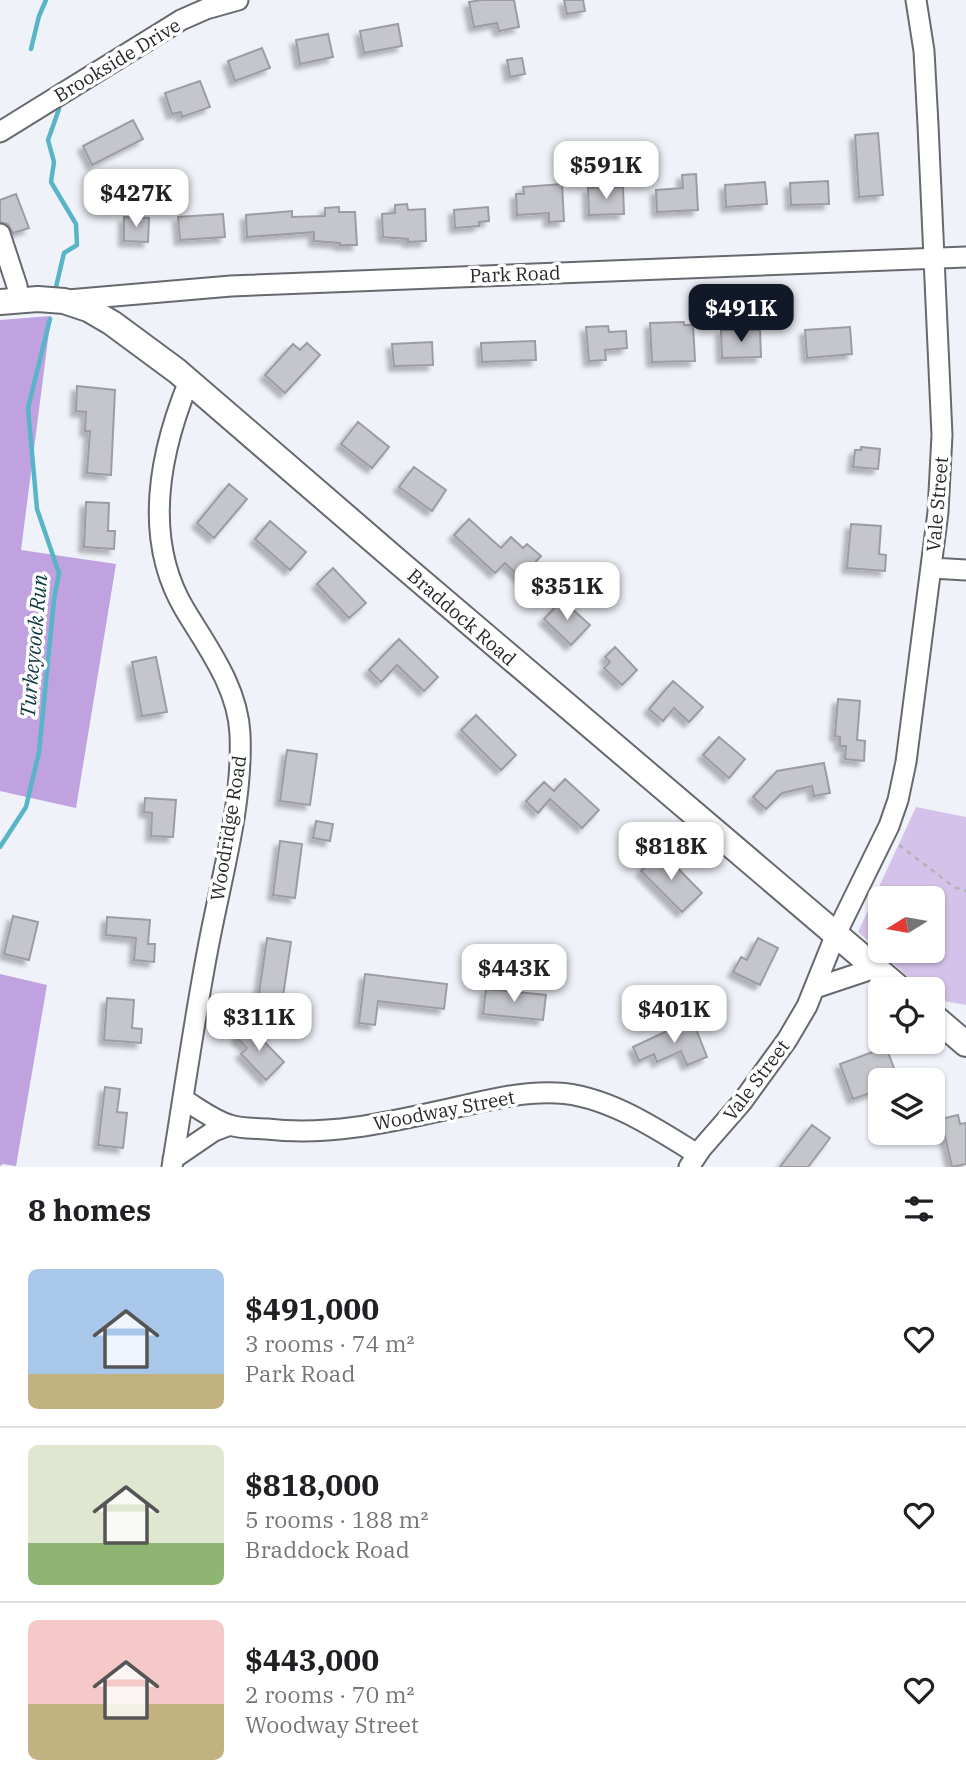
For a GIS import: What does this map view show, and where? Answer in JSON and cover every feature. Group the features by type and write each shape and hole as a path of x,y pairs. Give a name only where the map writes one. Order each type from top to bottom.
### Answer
{"main road":[{"name":"Braddock Road","path":"10,301 64,300 88,309 112,323 188,381 886,977"},
{"path":"947,1021 966,1044"}],"street":[{"name":"Brookside Drive","path":"0,132 181,20 206,9 238,0"},
{"name":"Vale Street","path":"693,1161 742,1102 787,1040 807,1006 836,934 885,834 898,800 906,762 932,568 942,435 924,51 915,0"},
{"path":"0,234 17,286 10,301"},
{"name":"Park Road","path":"64,300 231,286 966,257"},
{"name":"Woodridge Road","path":"173,1163 207,952 233,822 240,756 240,730 230,690 171,581 159,534 158,509 164,458 176,412 188,381"},
{"path":"932,568 966,570"},
{"path":"814,988 875,968"},
{"name":"Woodway Street","path":"183,1099 230,1125 305,1132 342,1129 500,1097 558,1093 581,1096 648,1124 693,1161"},
{"path":"173,1163 214,1131 230,1125"}],"path":[{"path":"885,834 954,887 966,891"}],"shaded area":[{"path":"51,316 21,550 116,564 76,808 0,791 0,320"},
{"path":"916,807 966,817 966,1005 945,1001 945,977 909,977 893,963 945,963 945,886 879,886"},
{"path":"868,910 868,941 858,932"},
{"path":"0,974 47,985 16,1166 0,1166"}],"building":[{"path":"514,0 519,27 499,31 497,23 474,27 469,2"},
{"path":"564,0 583,0 585,11 567,14"},
{"path":"398,24 402,46 364,53 360,31"},
{"path":"328,34 333,57 300,64 296,40"},
{"path":"262,48 270,68 235,81 228,61"},
{"path":"522,58 525,74 510,77 507,60"},
{"path":"200,81 210,107 182,117 181,112 172,114 165,93"},
{"path":"133,120 143,139 92,165 83,146"},
{"path":"878,133 883,195 859,197 855,135"},
{"path":"696,174 698,210 657,212 656,190 683,188 682,175"},
{"path":"828,181 829,204 791,205 790,183"},
{"path":"765,182 767,204 726,207 725,185"},
{"path":"562,184 564,221 549,222 549,213 517,215 516,194 524,194 523,187"},
{"path":"623,187 624,214 589,215 588,188"},
{"path":"16,194 29,228 13,233 8,224 0,222 0,200"},
{"path":"407,204 408,210 425,209 426,241 408,242 408,239 383,237 382,214 395,213 395,205"},
{"path":"339,207 339,212 355,212 357,245 314,241 314,232 247,237 246,215 292,211 292,217 325,216 325,208"},
{"path":"488,207 489,221 479,222 479,226 455,228 454,210"},
{"path":"223,214 225,237 180,240 178,217"},
{"path":"124,217 149,218 148,242 124,241"},
{"path":"684,322 684,325 693,325 695,361 652,362 650,323"},
{"path":"608,326 609,332 626,331 627,348 605,350 606,360 589,361 586,327"},
{"path":"850,327 852,354 807,358 805,330"},
{"path":"721,330 760,330 761,357 722,358"},
{"path":"535,341 536,360 482,362 481,343"},
{"path":"432,342 433,365 394,366 392,344"},
{"path":"307,343 320,355 285,393 265,375 293,344 300,350"},
{"path":"77,386 115,390 111,475 87,473 90,431 85,431 86,412 76,411"},
{"path":"358,422 389,447 372,468 341,444"},
{"path":"861,447 880,449 878,469 853,467 855,450 861,450"},
{"path":"414,467 446,490 432,511 399,487"},
{"path":"229,484 247,499 214,538 197,523"},
{"path":"86,502 109,503 108,531 115,531 114,549 84,547"},
{"path":"469,519 501,548 511,537 523,548 527,544 541,556 521,578 505,563 495,573 454,535"},
{"path":"270,521 306,552 290,570 255,539"},
{"path":"851,524 881,526 879,554 886,555 885,571 847,568"},
{"path":"333,568 366,603 349,618 317,584"},
{"path":"562,600 590,625 571,645 544,619"},
{"path":"399,639 438,677 424,691 397,665 381,682 369,670"},
{"path":"615,647 637,670 622,685 604,668 610,662 605,657"},
{"path":"156,657 167,712 142,716 132,662"},
{"path":"673,681 703,707 689,722 674,708 663,721 649,709"},
{"path":"838,699 860,701 857,740 865,741 864,761 845,759 846,746 840,746 840,737 835,736"},
{"path":"476,715 516,755 501,770 461,730"},
{"path":"719,737 745,759 729,778 703,755"},
{"path":"287,750 317,754 310,805 280,801"},
{"path":"824,763 830,793 814,796 812,786 782,793 766,809 753,797 777,771"},
{"path":"565,779 599,810 582,828 550,799 538,813 526,801 544,782 554,791"},
{"path":"145,798 176,800 173,837 151,836 152,813 144,812"},
{"path":"316,821 333,824 330,841 313,838"},
{"path":"280,841 302,844 295,898 273,895"},
{"path":"661,851 702,893 682,912 641,871"},
{"path":"13,916 38,922 29,960 4,954"},
{"path":"107,917 150,920 148,944 155,944 154,962 134,960 136,938 106,935"},
{"path":"267,938 291,942 282,1003 258,1000"},
{"path":"758,938 778,948 760,985 733,972 741,957 747,960"},
{"path":"365,974 447,984 444,1009 378,1001 375,1025 359,1023"},
{"path":"486,989 546,995 543,1020 483,1014"},
{"path":"107,998 134,1000 132,1028 142,1029 141,1043 104,1040"},
{"path":"692,1019 707,1057 687,1065 681,1051 657,1062 654,1054 639,1061 633,1047"},
{"path":"248,1025 284,1062 266,1080 241,1054 247,1048 236,1037"},
{"path":"868,1054 889,1054 894,1068 868,1068 868,1094 853,1099 840,1064"},
{"path":"105,1087 120,1089 117,1112 127,1113 123,1148 98,1145"},
{"path":"958,1115 960,1124 966,1123 966,1164 952,1167 945,1136 945,1118"},
{"path":"812,1125 830,1138 808,1167 780,1167"}],"waterway":[{"name":"Turkeycock Run","path":"31,49 46,0"},
{"name":"Turkeycock Run","path":"56,287 64,253 77,245 76,224 51,182 54,162 48,140 59,109"},
{"name":"Turkeycock Run","path":"0,847 26,807 39,752 59,573 37,509 28,408 50,319"}]}
